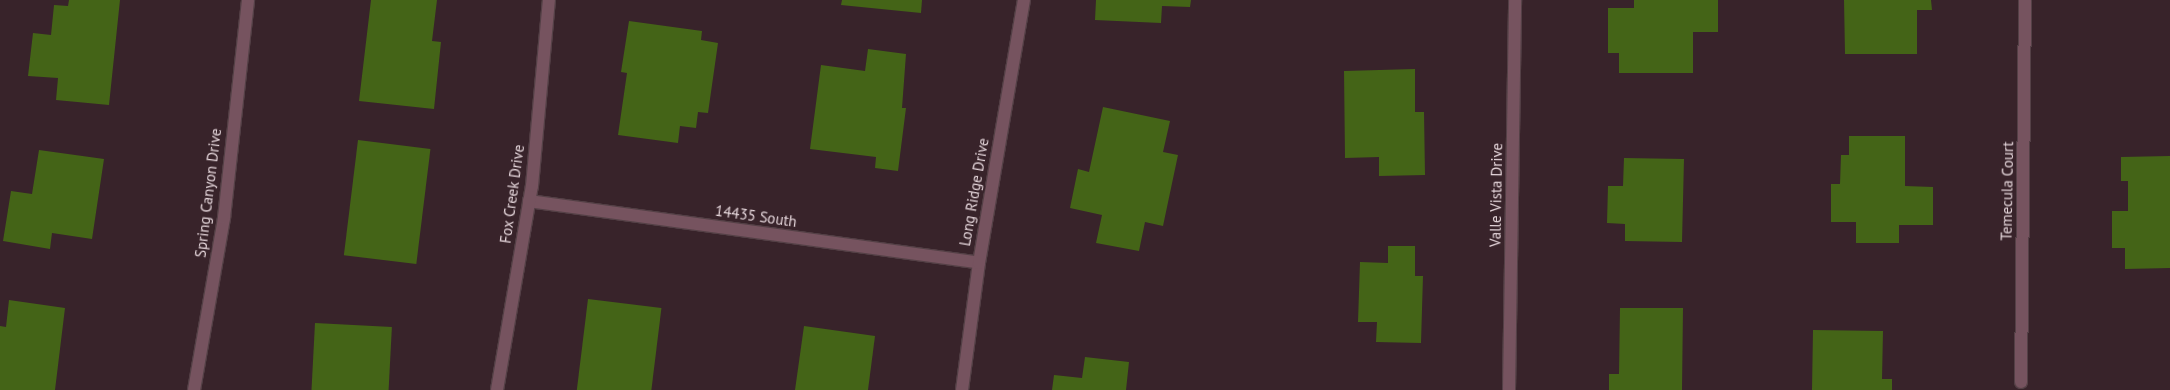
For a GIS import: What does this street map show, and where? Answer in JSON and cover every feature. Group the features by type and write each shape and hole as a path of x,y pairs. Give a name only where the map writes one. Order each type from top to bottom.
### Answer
{"street":[{"name":"Spring Canyon Drive","path":"194,390 224,218 248,0"},
{"name":"Fox Creek Drive","path":"497,390 530,201 549,0"},
{"name":"Long Ridge Drive","path":"962,390 979,263 1024,0"},
{"name":"Valle Vista Drive","path":"1509,390 1515,0"},
{"name":"Temecula Court","path":"2021,382 2025,0"},
{"name":"14435 South","path":"530,201 979,263"}],"building":[{"path":"69,0 120,0 109,105 56,100 58,78 28,76 33,33 51,35 54,5 68,6"},
{"path":"371,0 437,0 432,41 441,42 434,109 359,101"},
{"path":"842,0 922,0 921,13 841,5"},
{"path":"1096,0 1191,0 1190,7 1162,6 1161,23 1095,20"},
{"path":"1634,0 1718,0 1718,32 1693,32 1693,73 1619,73 1619,53 1608,53 1608,8 1634,8"},
{"path":"1844,0 1931,0 1932,10 1917,10 1917,54 1845,54"},
{"path":"629,21 702,31 701,40 718,43 708,113 698,112 696,128 680,126 678,143 618,135 627,73 621,72"},
{"path":"868,49 906,54 902,108 906,108 898,171 875,168 876,157 810,149 821,65 865,71"},
{"path":"1415,69 1415,112 1424,112 1425,175 1379,176 1379,157 1345,158 1344,71"},
{"path":"1103,107 1170,121 1163,152 1178,155 1163,226 1145,222 1139,251 1096,243 1102,215 1070,208 1078,169 1089,172"},
{"path":"1849,136 1905,136 1905,186 1933,187 1933,225 1899,225 1899,243 1856,243 1856,222 1831,222 1831,184 1840,184 1841,155 1849,155"},
{"path":"358,140 430,149 416,264 344,255"},
{"path":"39,150 104,159 92,239 52,233 50,249 3,241 11,191 32,194"},
{"path":"2170,156 2170,268 2125,269 2125,248 2112,248 2112,211 2128,211 2128,181 2121,181 2121,157"},
{"path":"1624,158 1684,159 1682,242 1625,241 1625,224 1607,223 1608,186 1623,186"},
{"path":"1388,246 1415,246 1415,276 1423,276 1421,343 1376,342 1377,322 1358,322 1360,262 1388,263"},
{"path":"588,299 661,308 651,390 577,390"},
{"path":"9,300 65,308 55,390 0,390 0,326 6,327"},
{"path":"1620,308 1683,308 1682,390 1609,390 1609,374 1619,374"},
{"path":"315,323 392,327 389,390 311,390"},
{"path":"804,326 875,336 868,390 795,390"},
{"path":"1813,330 1883,331 1882,379 1892,379 1892,390 1812,390"},
{"path":"1085,357 1129,362 1126,390 1052,390 1054,375 1082,378"}]}
